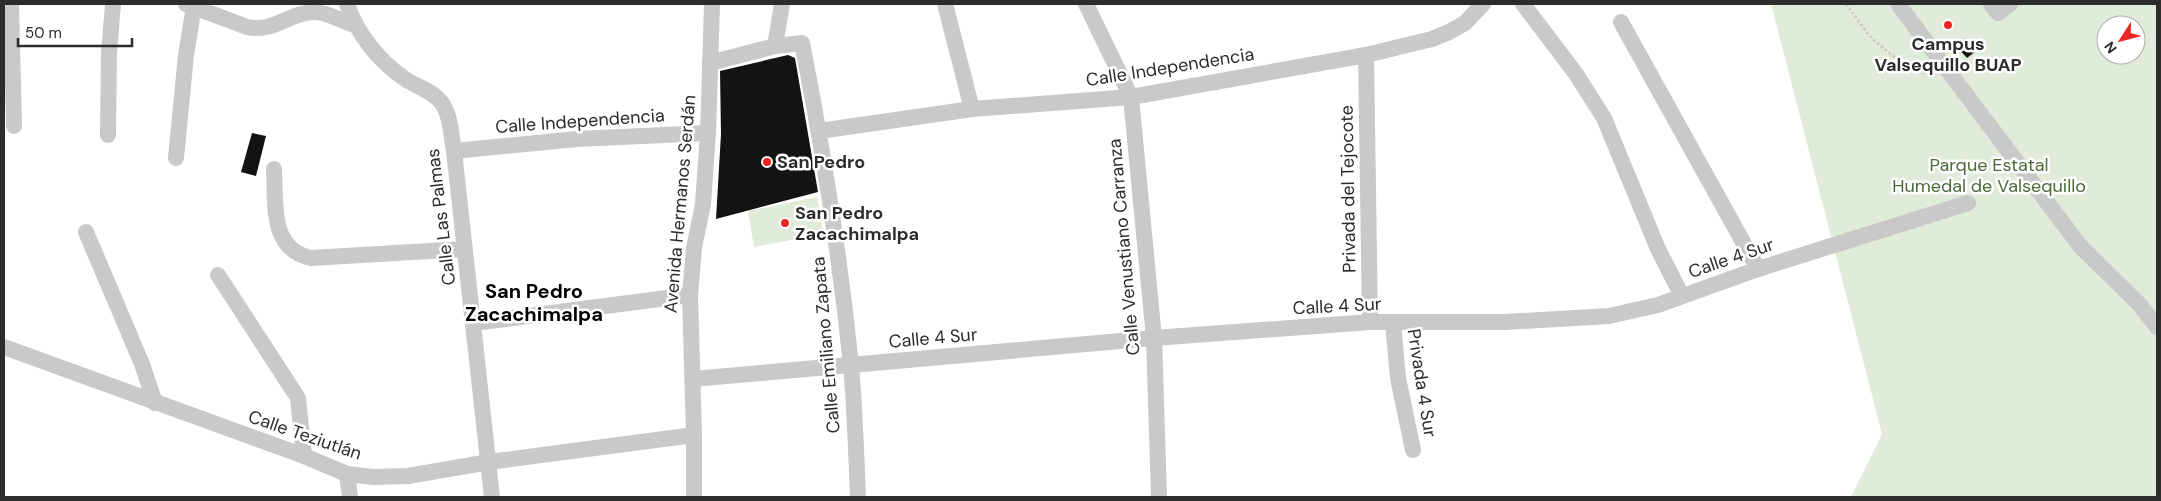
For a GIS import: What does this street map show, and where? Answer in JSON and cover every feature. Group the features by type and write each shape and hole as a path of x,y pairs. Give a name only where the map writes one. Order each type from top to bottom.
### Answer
{"street":[{"path":"12,4 14,126"},
{"path":"108,135 109,53 112,4"},
{"name":"Calle Las Palmas","path":"347,4 355,25 376,53 395,71 441,102 448,115 474,323 492,497"},
{"name":"Avenida Hermanos Serdán","path":"694,497 690,295 694,248 703,204 708,133 712,4"},
{"path":"710,63 775,46 782,4"},
{"path":"945,4 972,110"},
{"name":"Calle Venustiano Carranza","path":"1086,4 1131,97 1154,338 1159,497"},
{"name":"Calle Independencia","path":"819,131 972,110 1131,97 1366,55 1432,39 1449,32 1465,23 1483,4"},
{"path":"1522,4 1576,74 1604,118 1658,249 1682,296"},
{"path":"1898,4 1952,73 2080,246 2140,305 2157,327"},
{"path":"1911,4 1912,21"},
{"path":"1990,4 1998,13 2010,4"},
{"path":"176,158 190,5 241,25 258,29 274,26 296,15 314,12 320,12 355,25"},
{"path":"1621,22 1758,269"},
{"name":"Calle Emiliano Zapata","path":"775,46 802,43 819,131 836,239 851,366 858,497"},
{"name":"Privada del Tejocote","path":"1366,55 1370,322"},
{"name":"Calle Independencia","path":"454,151 577,139 708,133"},
{"path":"274,170 278,230 288,245 303,256 311,258 464,249"},
{"name":"Calle 4 Sur","path":"693,379 1154,338 1370,322 1505,322 1590,318 1636,310 1758,269 1968,203"},
{"path":"86,232 142,364 155,403"},
{"path":"218,275 298,398 304,456"},
{"path":"474,323 690,295"},
{"name":"Privada 4 Sur","path":"1393,323 1398,378 1413,450"},
{"name":"Calle Teziutlán","path":"4,347 304,456 347,474 373,477 408,476 489,462 694,435"},
{"path":"347,474 350,497"}],"path":[{"path":"1846,4 1869,35 1908,67 1925,74 1952,73"}],"green space":[{"name":"Parque Estatal Humedal de Valsequillo","path":"1771,4 2157,4 2157,497 1851,497 1882,434"},
{"name":"San Pedro Zacachimalpa","path":"817,197 823,234 754,247 748,211"}],"building":[{"path":"1965,38 1976,51 1967,58 1957,47"},
{"name":"San Pedro","path":"788,55 795,58 818,192 716,219 721,134 720,71"},
{"path":"252,133 266,136 256,176 241,172"}],"place":[{"name":"Campus Valsequillo BUAP","path":"1948,25"},
{"name":"San Pedro","path":"767,162"},
{"name":"San Pedro Zacachimalpa","path":"785,223"}],"district":[{"name":"San Pedro Zacachimalpa","path":"534,302"}]}
